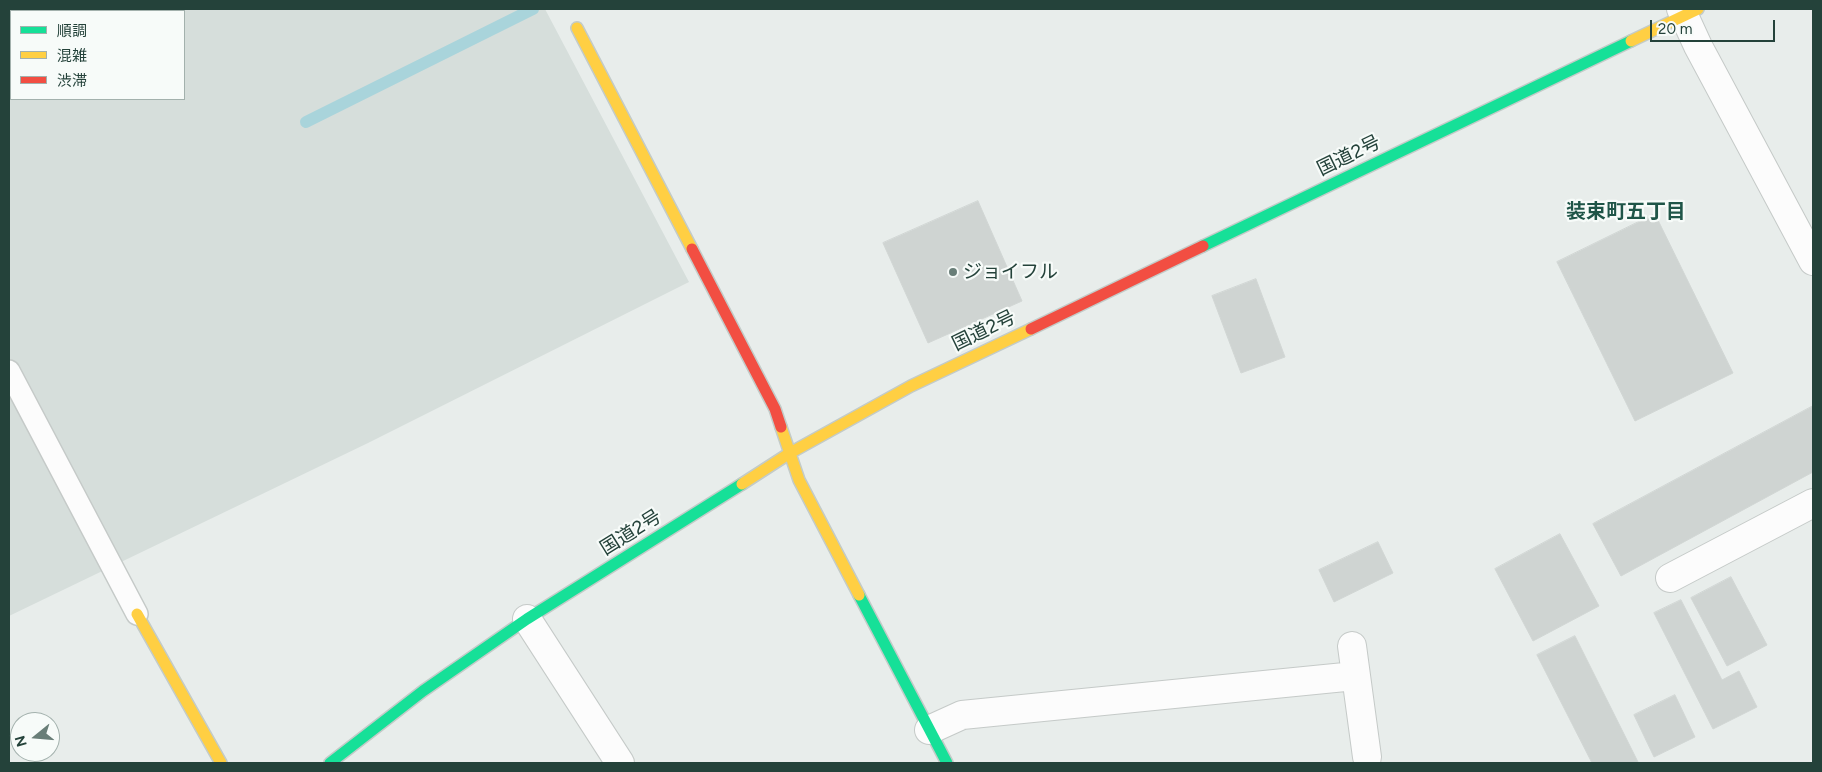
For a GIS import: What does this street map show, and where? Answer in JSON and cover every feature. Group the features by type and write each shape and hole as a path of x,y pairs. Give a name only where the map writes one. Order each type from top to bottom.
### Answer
{"main road":[{"name":"国道2号","path":"330,763 423,691 527,619 790,453 911,386 1688,11"},
{"path":"577,28 776,409 799,480 928,730 947,763"},
{"path":"137,614 220,763"}],"street":[{"path":"1688,11 1698,46 1813,261"},
{"path":"1670,578 1813,503"},
{"path":"527,619 620,763"},
{"path":"1352,646 1367,757"},
{"path":"928,730 962,716 1355,676"}],"lane":[{"path":"9,370 137,614"}],"shaded area":[{"path":"9,9 545,9 689,282 368,443 9,616"}],"building":[{"name":"ジョイフル","path":"978,201 1022,301 928,343 883,243"},
{"path":"1655,214 1733,373 1635,421 1557,262"},
{"path":"1256,279 1285,357 1241,373 1212,296"},
{"path":"1813,406 1813,472 1621,576 1593,524"},
{"path":"1560,534 1599,606 1533,641 1495,569"},
{"path":"1378,542 1393,573 1334,602 1319,570"},
{"path":"1731,577 1767,645 1727,666 1691,598"},
{"path":"1681,600 1722,680 1739,671 1757,707 1713,729 1654,613"},
{"path":"1575,636 1638,762 1636,763 1592,763 1537,655"},
{"path":"1675,695 1695,737 1654,757 1634,715"}],"waterway":[{"path":"306,122 533,9"}],"traffic: fast":[{"path":"1203,246 1631,41"},
{"path":"330,763 423,691 527,619 742,484"},
{"path":"859,595 947,763"}],"traffic: slow":[{"path":"1631,41 1698,9"},
{"path":"577,28 692,249"},
{"path":"742,484 790,453 911,386 1031,329"},
{"path":"781,427 799,480 859,595"},
{"path":"137,614 221,763"}],"traffic: jam":[{"path":"1031,329 1203,246"},
{"path":"692,249 775,409 781,427"}],"place":[{"name":"ジョイフル","path":"953,272"}],"district":[{"name":"装束町五丁目","path":"1626,212"}]}
